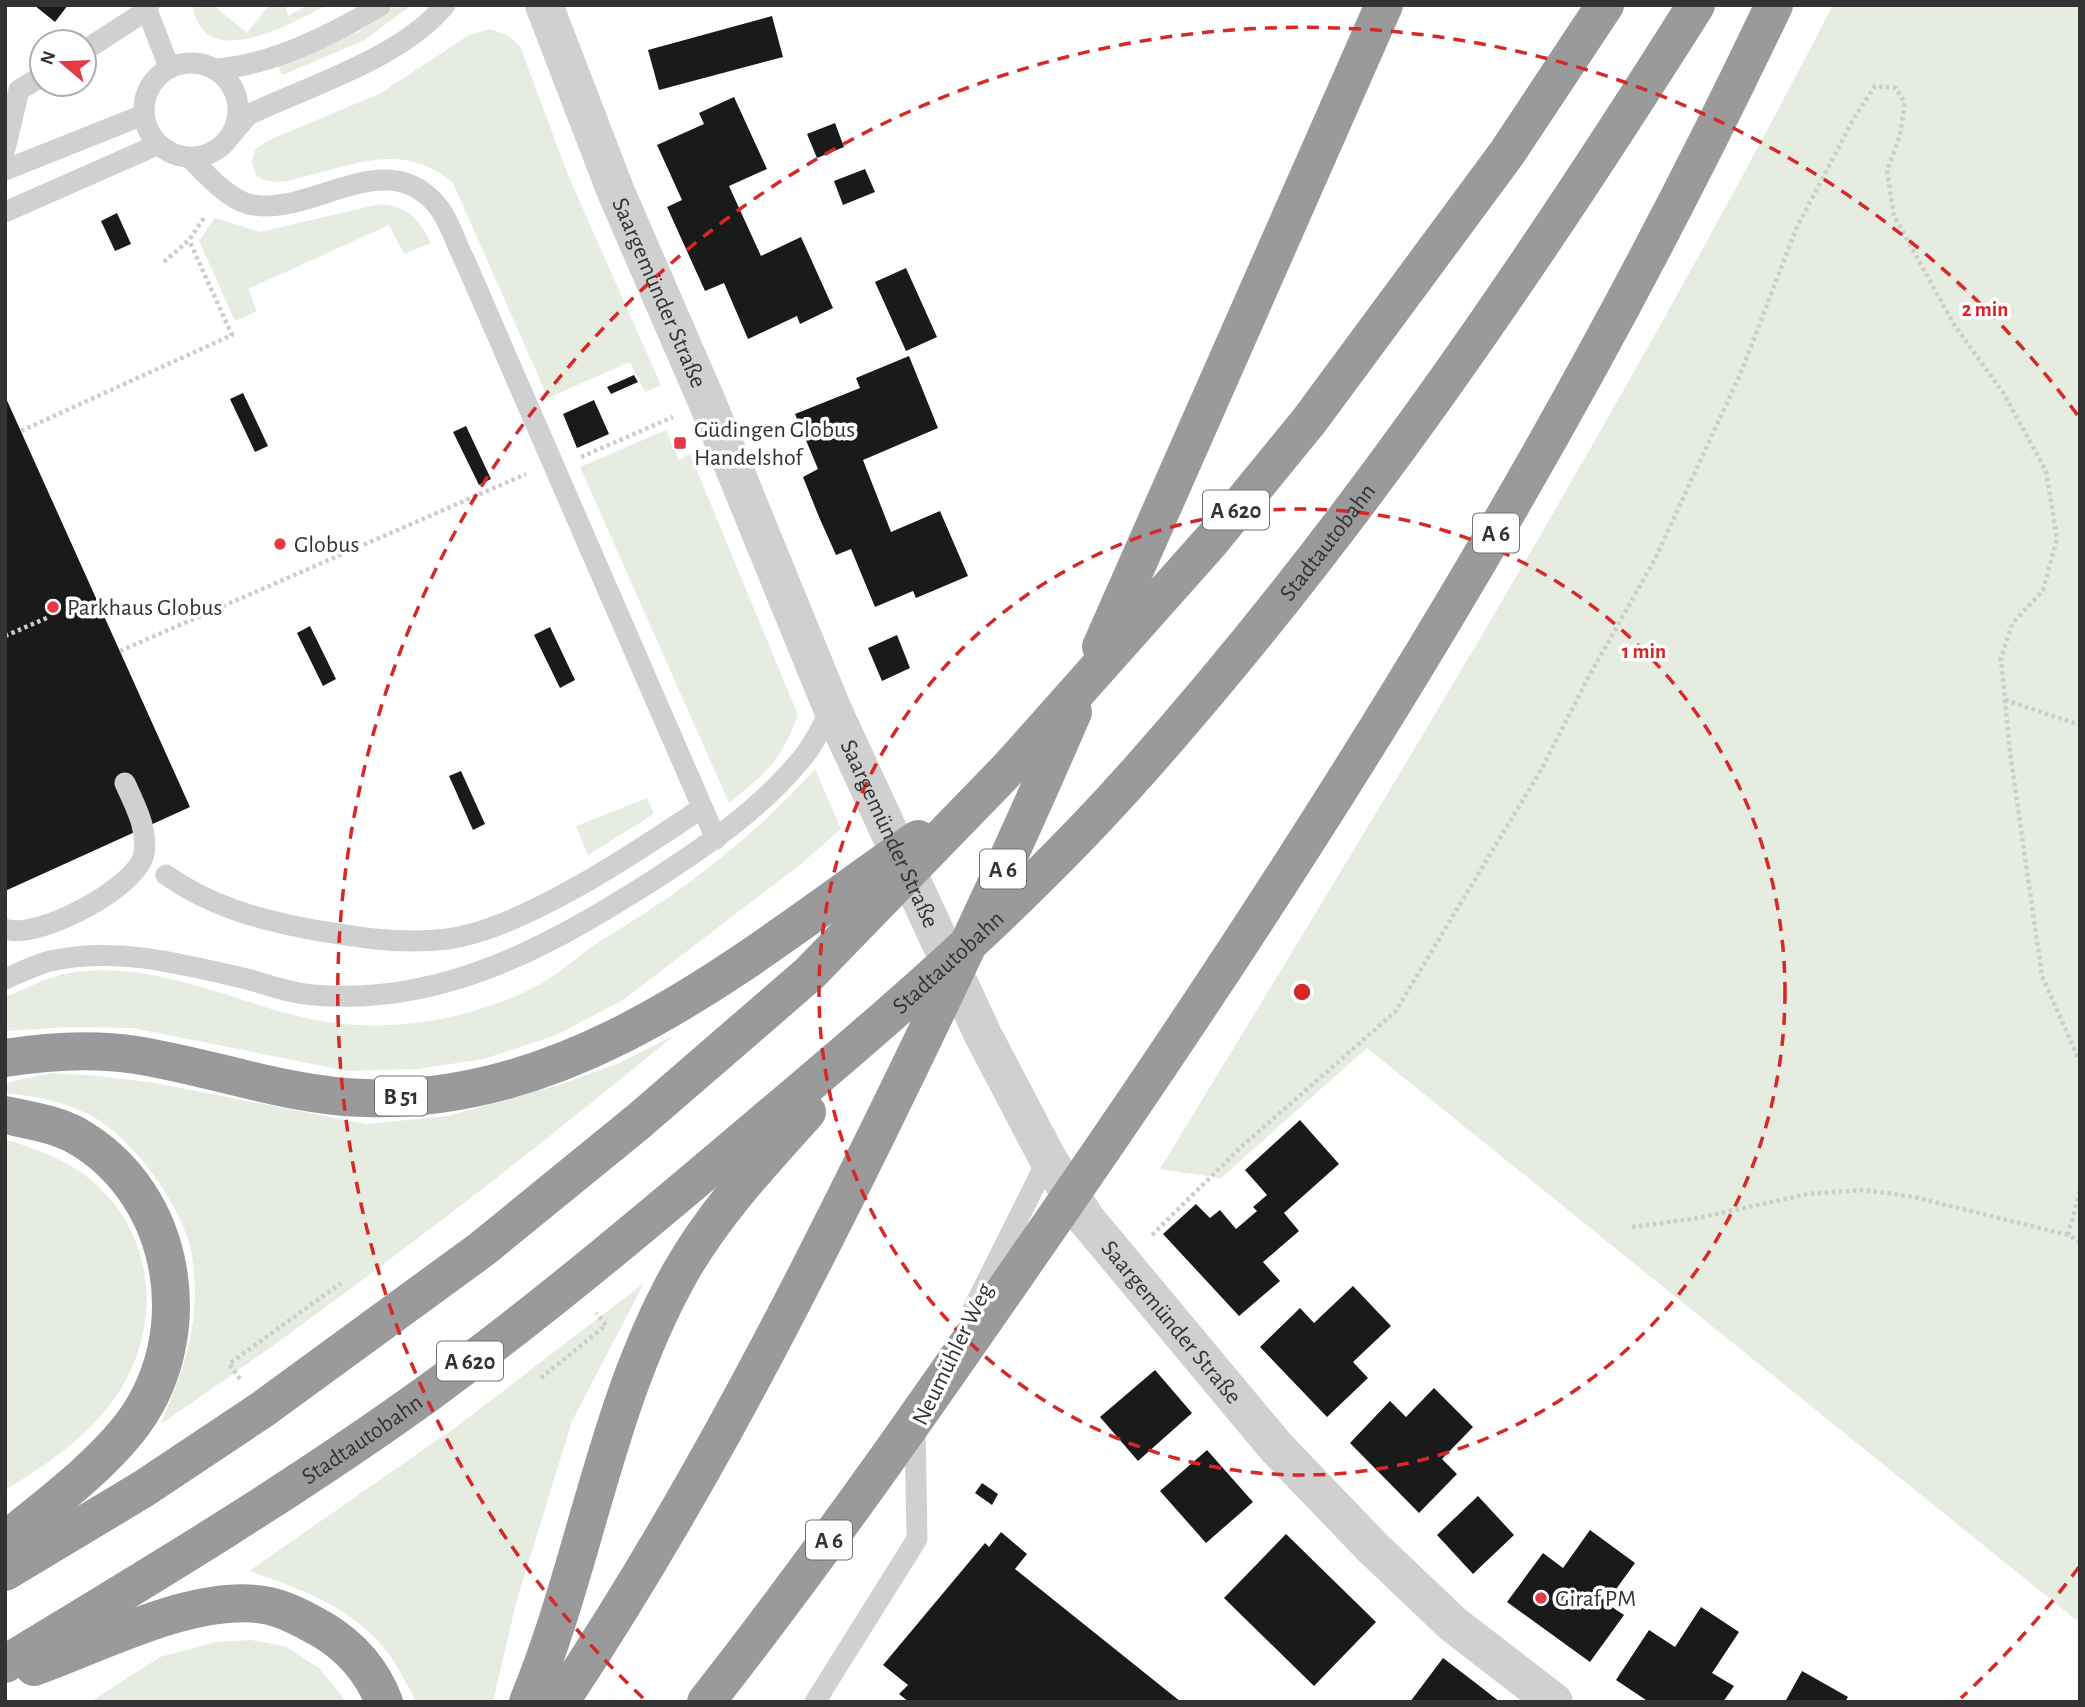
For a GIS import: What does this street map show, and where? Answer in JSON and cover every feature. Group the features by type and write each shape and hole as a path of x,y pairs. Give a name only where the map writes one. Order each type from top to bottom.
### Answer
{"highway":[{"name":"A 6","path":"559,1702 599,1642 704,1464 810,1270 917,1053 1036,798 1384,5"},
{"name":"A 620","path":"5,1572 143,1489 263,1409 482,1249 639,1121 810,973 986,793 1211,541 1309,421 1507,153 1605,5"},
{"name":"Stadtautobahn","path":"5,1664 248,1516 429,1392 640,1230 899,1008 1066,848 1184,719 1320,555 1462,359 1608,145 1696,5"},
{"name":"A 6","path":"706,1702 859,1499 1179,1039 1400,694 1531,474 1641,275 1774,5"},
{"name":"B 51","path":"5,1058 43,1052 89,1050 137,1055 307,1091 365,1098 467,1090 565,1060 612,1039 683,1001 768,948 837,895 986,793"},
{"path":"528,1702 547,1657 579,1555 598,1478 619,1416 647,1342 680,1273 728,1201 899,1008"},
{"path":"5,1115 75,1135 106,1157 140,1199 159,1234 170,1269 172,1303 167,1345 156,1382 129,1429 79,1479 5,1541"},
{"path":"5,1677 185,1611 223,1605 264,1605 303,1619 337,1639 364,1665 384,1702"}],"street":[{"name":"Saargemünder Straße","path":"544,5 616,192 707,402 832,708 983,1035 1048,1159 1086,1219 1276,1447 1373,1548 1453,1624 1554,1702"}],"lane":[{"path":"381,5 359,19 245,67 215,69 190,62 169,67 154,79 146,92 143,115 147,131 158,145 170,153 190,158 227,191 248,204 278,204 384,178 414,187 437,205 465,261 716,839"},
{"path":"190,158 219,149 248,115 386,52 426,24 444,5"},
{"path":"98,41 148,7 169,67"},
{"path":"215,69 228,81 235,94 238,110 230,138"},
{"path":"5,149 19,90 28,85"},
{"path":"5,170 143,115"},
{"path":"5,212 158,145"},
{"path":"5,979 48,962 99,955 154,957 311,995 377,997 450,982 515,960 584,924 716,839 764,800 802,760 832,708"},
{"path":"5,929 12,931 37,928 112,893 130,878 144,856 144,826 125,783"},
{"path":"166,875 193,894 222,907 275,922 350,937 411,942 449,939 480,931 515,917 594,876 702,808"},
{"name":"Neumühler Weg","path":"816,1702 917,1539 914,1428 1048,1159"}],"path":[{"path":"1123,1265 1241,1147 1395,1012 1541,770 1588,678 1656,559 1742,370 1796,229 1854,118 1875,86 1896,88 1905,103 1900,135 1886,171 1894,216 1955,326 2004,394 2046,471 2057,539 2043,590 2012,624 2001,658 2042,976 2080,1062"},
{"path":"164,262 189,240 204,218"},
{"path":"21,431 232,335 189,240"},
{"path":"120,651 522,475 554,466 676,416"},
{"path":"5,636 49,617"},
{"path":"2005,700 2080,725"},
{"path":"2068,1235 2080,1189"},
{"path":"1632,1227 1698,1218 1808,1194 1863,1190 1914,1197 2068,1235 2080,1242"},
{"path":"229,1364 341,1283"},
{"path":"541,1378 606,1325"}],"shaded area":[{"path":"193,5 213,5 247,33 269,5 286,5 288,16 308,5 327,5 272,31 230,41 213,37 200,26"},
{"path":"397,5 412,5 363,41 282,75 278,64 358,32"},
{"path":"1833,5 2080,5 2080,1623 1367,1048 1221,1178 1160,1169 1507,593 1674,301"},
{"path":"490,29 507,35 520,46 568,175 661,385 645,392 630,362 548,398 453,183 435,170 399,159 381,159 285,181 267,181 256,176 252,162 255,150 267,141 381,93 469,35"},
{"path":"380,204 398,208 411,215 431,243 404,254 389,225 248,289 257,311 235,321 199,241 215,218 260,232"},
{"path":"666,430 679,460 690,454 798,715 785,744 771,765 729,803 580,467"},
{"path":"815,769 841,829 801,864 623,1000 556,1035 484,1059 417,1069 348,1071 133,1028 70,1027 5,1031 5,997 61,975 99,970 158,976 331,1023 393,1025 424,1022 485,1007 542,983 688,883 766,819"},
{"path":"647,798 654,814 588,855 576,826"},
{"path":"675,1035 422,1235 161,1424 186,1355 194,1311 192,1258 182,1224 149,1169 120,1137 104,1124 78,1109 58,1102 5,1093 5,1083 52,1073 99,1076 155,1083 366,1124 448,1116 559,1085 617,1064"},
{"path":"5,1140 32,1148 72,1166 98,1186 119,1210 134,1237 143,1267 147,1299 143,1332 133,1365 110,1404 80,1437 62,1452 5,1490"},
{"path":"644,1283 572,1421 516,1603 493,1702 414,1702 413,1695 392,1658 359,1623 307,1593 249,1571 456,1427"},
{"path":"251,1640 285,1646 319,1668 347,1702 90,1702 160,1657 216,1642"}],"building":[{"path":"34,5 68,5 55,22"},
{"path":"772,16 783,57 659,90 648,50"},
{"path":"734,97 767,169 729,186 761,256 801,237 833,308 800,324 797,316 748,339 724,283 705,291 667,207 682,200 657,145 704,124 699,113"},
{"path":"835,123 844,147 817,158 807,134"},
{"path":"865,169 875,192 843,205 834,181"},
{"path":"117,213 131,244 115,251 101,221"},
{"path":"906,268 937,337 906,351 875,282"},
{"path":"909,356 938,428 863,460 891,532 940,511 968,576 916,598 913,591 875,607 851,549 836,555 819,517 803,477 818,469 795,414 860,388 856,378"},
{"path":"634,375 638,382 611,394 607,387"},
{"path":"243,393 268,446 255,452 230,399"},
{"name":"Parkhaus Globus","path":"5,396 190,807 5,891"},
{"path":"594,400 609,434 577,448 563,414"},
{"path":"466,426 491,479 479,485 453,432"},
{"path":"310,626 336,679 323,686 297,633"},
{"path":"550,627 575,680 560,688 534,635"},
{"path":"897,635 910,668 882,681 868,648"},
{"path":"461,771 485,824 473,830 449,776"},
{"path":"1300,1120 1339,1164 1284,1213 1299,1231 1263,1262 1280,1281 1239,1316 1163,1234 1196,1204 1210,1218 1220,1210 1236,1229 1257,1211 1253,1207 1267,1195 1245,1170"},
{"path":"1353,1286 1391,1326 1353,1362 1368,1378 1327,1417 1260,1347 1300,1308 1314,1323"},
{"path":"1155,1370 1192,1413 1138,1461 1100,1417"},
{"path":"1434,1388 1473,1427 1442,1459 1457,1474 1419,1513 1350,1443 1390,1401 1406,1417"},
{"path":"1207,1450 1253,1502 1206,1543 1160,1491"},
{"path":"982,1483 998,1494 992,1505 975,1493"},
{"path":"1478,1496 1514,1535 1473,1574 1437,1535"},
{"path":"1590,1530 1635,1563 1606,1603 1624,1615 1590,1662 1507,1602 1543,1553 1563,1568"},
{"path":"1001,1532 1027,1554 1015,1569 1181,1702 909,1702 899,1694 908,1685 883,1665 985,1543 989,1547"},
{"path":"1286,1534 1376,1622 1314,1686 1224,1598"},
{"path":"1701,1607 1739,1632 1712,1673 1734,1686 1723,1702 1649,1702 1616,1680 1649,1630 1675,1647"},
{"path":"1443,1658 1477,1684 1500,1702 1410,1702"},
{"path":"1802,1671 1848,1697 1845,1702 1785,1702"}],"place":[{"name":"Güdingen Globus Handelshof","path":"680,443"},
{"name":"Globus","path":"280,544"},
{"name":"Parkhaus Globus","path":"53,607"},
{"name":"Giraf PM","path":"1541,1598"}]}
